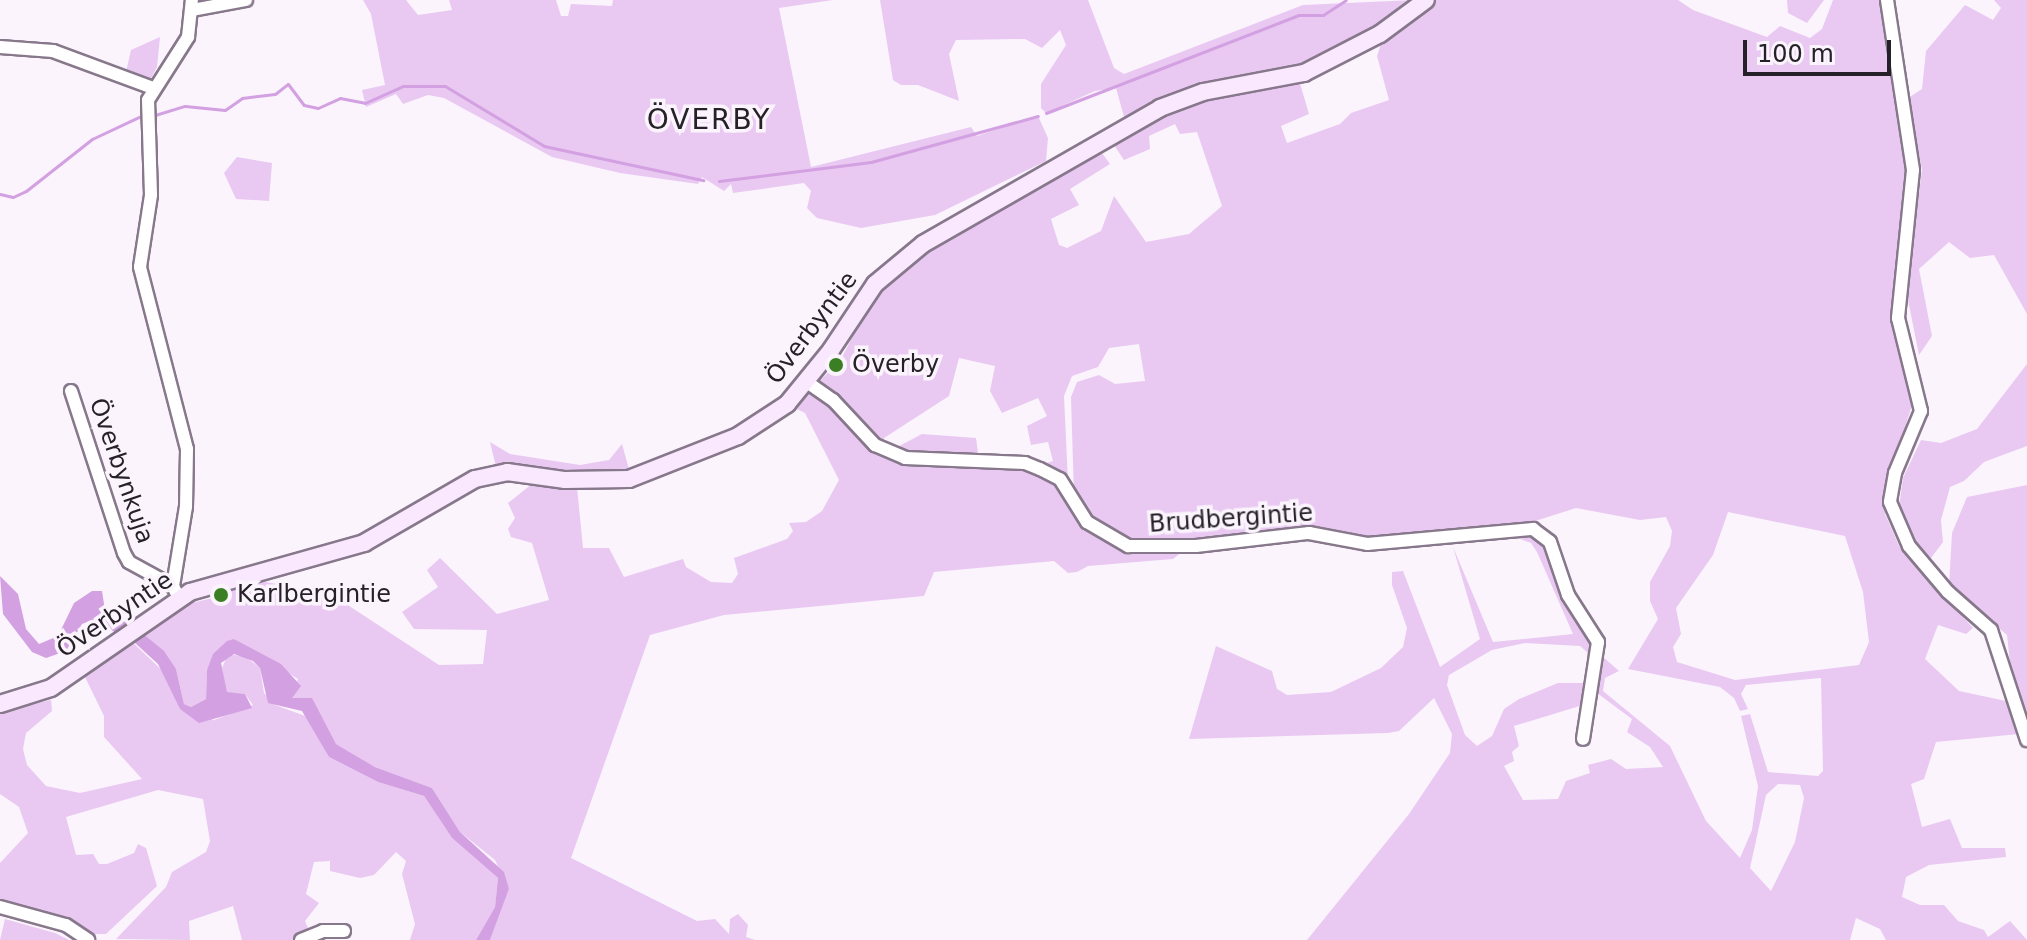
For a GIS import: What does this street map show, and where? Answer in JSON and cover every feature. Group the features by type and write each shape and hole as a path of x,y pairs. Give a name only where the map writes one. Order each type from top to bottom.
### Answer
{"street":[{"path":"176,592 186,507 187,449 141,284 151,195 146,114 153,88 188,37 192,5 246,0"},
{"name":"Överbyntie","path":"0,704 41,694 119,639 176,592 364,543 486,476 507,472 612,481 645,475 758,425 807,382 875,284 923,244 1160,108 1203,92 1304,73 1370,40 1426,0"},
{"path":"1887,0 1913,170 1898,318 1921,411 1895,473 1890,502 1909,546 1948,592 1991,630 2027,740"},
{"path":"0,47 53,51 153,88"},
{"name":"Brudbergintie","path":"807,382 833,400 875,445 905,458 1025,463 1060,479 1087,522 1128,546 1196,546 1309,533 1367,544 1533,529 1550,542 1568,595 1598,642 1583,739"},
{"name":"Överbynkuja","path":"71,391 124,553 129,562 176,592"},
{"path":"0,907 58,922 88,940"},
{"path":"301,940 323,931 344,931"}],"shaded area":[{"path":"363,0 406,0 418,15 452,10 449,0 556,0 561,16 568,16 571,4 612,6 613,0 833,0 779,8 811,167 971,127 977,136 1038,116 1048,138 1046,161 935,215 861,228 817,218 807,208 811,191 804,183 733,193 731,184 724,191 702,177 698,184 620,173 552,157 444,98 428,95 403,104 396,94 366,107 362,90 385,85 371,14"},
{"path":"880,0 1088,0 1114,68 1124,74 1303,5 1414,0 1379,26 1292,70 1126,124 1116,88 1095,91 1046,113 1041,108 1041,84 1066,45 1060,30 1042,48 1025,39 956,40 949,54 959,101 918,85 901,85 893,80"},
{"path":"1436,0 1678,0 1693,10 1767,37 1780,26 1810,38 1822,29 1833,0 1882,0 1895,107 1910,166 1893,296 1899,344 1915,395 1887,486 1885,514 1899,546 1973,628 1966,634 1938,625 1925,659 1959,691 2006,701 2019,734 1936,742 1924,779 1911,784 1922,827 1950,819 1962,848 2005,848 2006,857 1929,865 1906,877 1902,897 1920,905 1944,905 1958,921 1984,930 1988,937 2010,921 2027,940 1886,940 1880,929 1856,918 1850,940 1307,940 1409,814 1450,753 1452,734 1434,698 1399,731 1388,733 1189,739 1216,646 1272,671 1277,689 1287,695 1331,692 1381,668 1403,647 1407,628 1392,585 1392,572 1403,571 1440,667 1480,639 1453,547 1493,642 1573,634 1537,552 1531,543 1512,536 1526,531 1546,546 1596,647 1583,705 1514,726 1519,746 1512,752 1514,761 1504,766 1523,800 1558,799 1566,781 1590,773 1588,765 1611,759 1626,769 1663,767 1650,747 1627,732 1632,719 1597,693 1602,656 1619,671 1605,678 1603,691 1670,746 1706,821 1740,858 1752,830 1758,786 1741,716 1750,714 1768,772 1818,776 1823,771 1821,678 1746,685 1741,694 1748,709 1740,711 1734,698 1720,687 1628,669 1658,619 1650,601 1650,582 1670,546 1672,531 1666,517 1640,520 1576,508 1529,523 1374,539 1294,529 1196,541 1173,559 1088,566 1077,572 1068,573 1054,561 934,572 924,596 724,615 650,635 571,858 697,921 715,919 729,934 730,919 738,914 748,925 746,937 755,940 490,940 509,889 495,860 460,832 432,788 375,767 336,744 292,698 298,679 234,639 207,670 206,699 191,707 184,704 176,669 141,631 179,606 225,595 233,586 255,580 331,594 439,665 483,664 487,630 414,629 402,612 438,587 427,570 440,558 497,614 549,600 532,543 511,537 508,529 515,518 508,503 537,480 577,487 583,548 609,548 624,577 683,559 686,567 711,582 732,583 738,574 734,558 787,539 793,531 789,523 806,522 822,511 839,480 805,413 793,407 840,361 873,297 894,273 933,246 1102,153 1110,164 1070,189 1079,205 1051,219 1059,245 1067,248 1101,231 1114,196 1146,242 1189,234 1222,206 1197,132 1180,134 1175,124 1149,136 1150,149 1124,160 1114,145 1188,103 1299,80 1309,114 1281,126 1287,143 1340,124 1351,113 1389,100 1377,56 1382,41","holes":["1139,344 1145,381 1115,384 1099,375 1077,382 1071,397 1074,496 1023,467 980,468 976,438 922,434 884,454 884,438 949,396 959,358 995,366 990,391 1002,413 1038,398 1047,416 1027,426 1031,445 1048,442 1053,461 1040,465 1068,482 1064,396 1072,376 1098,367 1109,348","1728,512 1845,536 1863,592 1869,642 1859,665 1735,680 1677,662 1673,647 1681,634 1676,608 1713,555","1525,643 1580,646 1587,652 1587,683 1558,683 1519,699 1504,709 1492,736 1477,746 1465,735 1447,685 1449,675 1492,650","1778,784 1800,785 1804,798 1795,842 1771,891 1750,868 1766,795"]},
{"path":"1787,0 1824,0 1807,23 1788,13"},
{"path":"1994,0 2027,0 2027,314 1994,255 1970,258 1949,242 1919,269 1932,336 1919,355 1906,290 1922,170 1908,98 1922,89 1926,51 1965,5 1993,20 2001,8"},
{"path":"160,37 157,67 150,80 126,72 131,50"},
{"path":"237,157 272,163 269,201 236,199 224,173"},
{"path":"2027,364 2027,446 1984,462 1964,481 1950,487 1941,520 1943,542 1928,562 1898,514 1903,478 1921,440 1941,443 1977,429"},
{"path":"490,442 510,454 580,465 609,460 622,444 630,473 496,467"},
{"path":"2027,485 2027,722 2013,692 2007,635 1949,586 1952,533 1967,497"},
{"path":"0,576 18,594 26,629 39,644 58,636 74,603 92,591 102,591 106,617 130,623 164,651 176,669 184,704 191,707 206,699 207,670 213,654 227,641 234,639 281,664 301,686 292,698 312,698 336,744 375,767 432,788 460,832 504,872 509,889 490,940 476,940 495,907 498,878 452,838 424,796 378,782 329,757 302,711 268,703 260,668 253,661 234,654 221,663 227,692 245,694 252,708 199,723 180,709 158,664 134,642 92,620 82,624 66,651 46,658 32,652 3,614"},
{"path":"128,638 168,676 180,709 214,720 253,705 245,694 226,693 222,668 228,654 246,657 260,668 264,693 275,705 308,717 329,757 378,782 424,796 452,838 498,878 495,907 476,940 410,940 415,924 402,874 406,861 396,852 374,875 360,878 330,871 330,861 314,862 306,894 319,903 305,921 310,933 294,940 242,940 233,906 189,921 190,940 116,939 166,887 172,872 206,852 210,841 203,799 158,790 66,817 76,855 93,854 99,864 134,853 138,844 146,848 157,886 106,934 88,934 42,912 0,903 0,863 28,833 19,807 0,794 0,712 51,700 52,711 26,733 23,749 27,765 46,786 80,793 142,779 104,737 104,716 83,673"},
{"path":"5,919 55,933 69,940 0,940"}],"waterway":[{"path":"1046,113 1299,15 1323,15 1346,0"},
{"path":"155,115 185,106 225,110 242,98 275,94 288,84 304,105 318,108 340,98 365,103 403,86 445,86 544,146 703,180"},
{"path":"719,181 871,162 1038,116"},
{"path":"0,194 13,197 26,191 92,139 139,117"}],"place":[{"name":"Överby","path":"836,365"},
{"name":"Karlbergintie","path":"221,595"}],"district":[{"name":"ÖVERBY","path":"709,120"}]}
